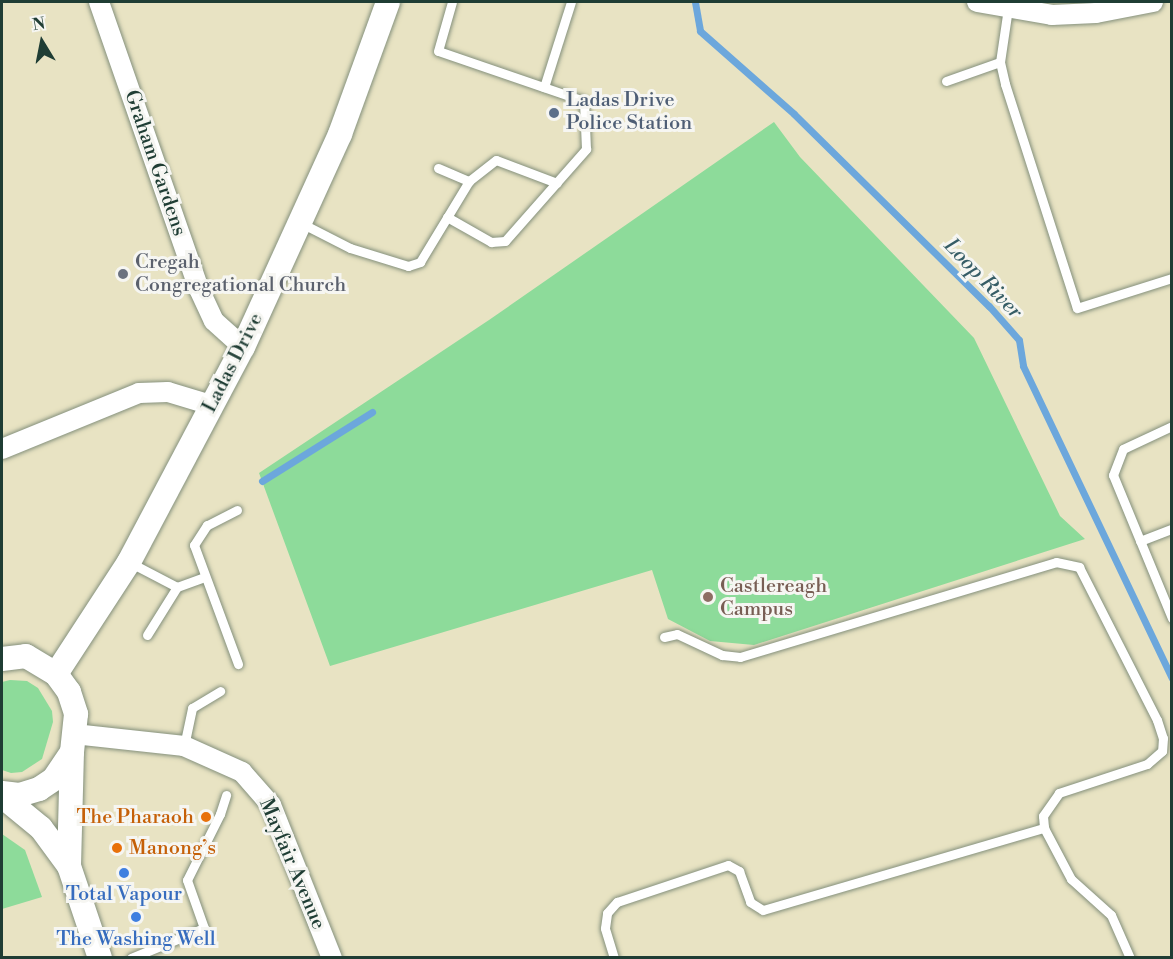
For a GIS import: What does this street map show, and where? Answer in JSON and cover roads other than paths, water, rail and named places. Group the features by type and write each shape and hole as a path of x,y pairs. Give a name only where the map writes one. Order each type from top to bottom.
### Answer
{"street":[{"name":"Graham Gardens","path":"99,2 199,289 214,321 243,347"},
{"name":"Ladas Drive","path":"56,674 129,562 243,347 302,223 388,2"},
{"path":"977,2 1052,15 1096,13 1153,2"},
{"path":"2,449 139,393 168,392 211,405"},
{"path":"5,654 27,656 56,674 73,703 69,866"},
{"path":"2,794 18,795 39,789 63,769 73,743"},
{"name":"Mayfair Avenue","path":"73,743 184,746 242,772 271,805 332,957"},
{"path":"2,794 41,828 69,866 100,957"}],"lane":[{"path":"447,217 491,242 505,241 586,149 584,101 438,51 452,2"},
{"path":"544,87 571,2"},
{"path":"1008,8 1000,62 1077,308 1172,278"},
{"path":"946,81 1000,62"},
{"path":"302,223 350,248 408,266 420,262 469,182 496,160 557,183"},
{"path":"438,168 469,182"},
{"path":"1172,426 1123,449 1113,475 1172,618"},
{"path":"237,510 207,525 194,545 238,664"},
{"path":"1140,541 1172,529"},
{"path":"129,562 177,587"},
{"path":"664,637 677,634 722,655 740,657 1056,562 1078,567 1157,720 1163,738 1162,751 1147,764 1059,793 1043,816 1044,828 1071,879 1112,915 1130,957"},
{"path":"147,635 177,587 205,577"},
{"path":"184,746 192,708 220,691"},
{"path":"131,957 204,928 187,880 220,814 226,795"},
{"path":"614,957 605,928 607,913 617,902 728,865 739,871 750,902 763,910 1044,828"}],"waterway":[{"name":"Loop River","path":"695,2 700,31 794,114 989,306 1019,340 1023,366 1172,678"},
{"path":"262,481 372,412"}],"place":[{"name":"Ladas Drive Police Station","path":"554,113"},
{"name":"Cregah Congregational Church","path":"123,274"},
{"name":"Castlereagh Campus","path":"708,597"},
{"name":"The Pharaoh","path":"206,817"},
{"name":"Manong’s","path":"117,848"},
{"name":"Total Vapour","path":"124,873"},
{"name":"The Washing Well","path":"136,917"}]}
